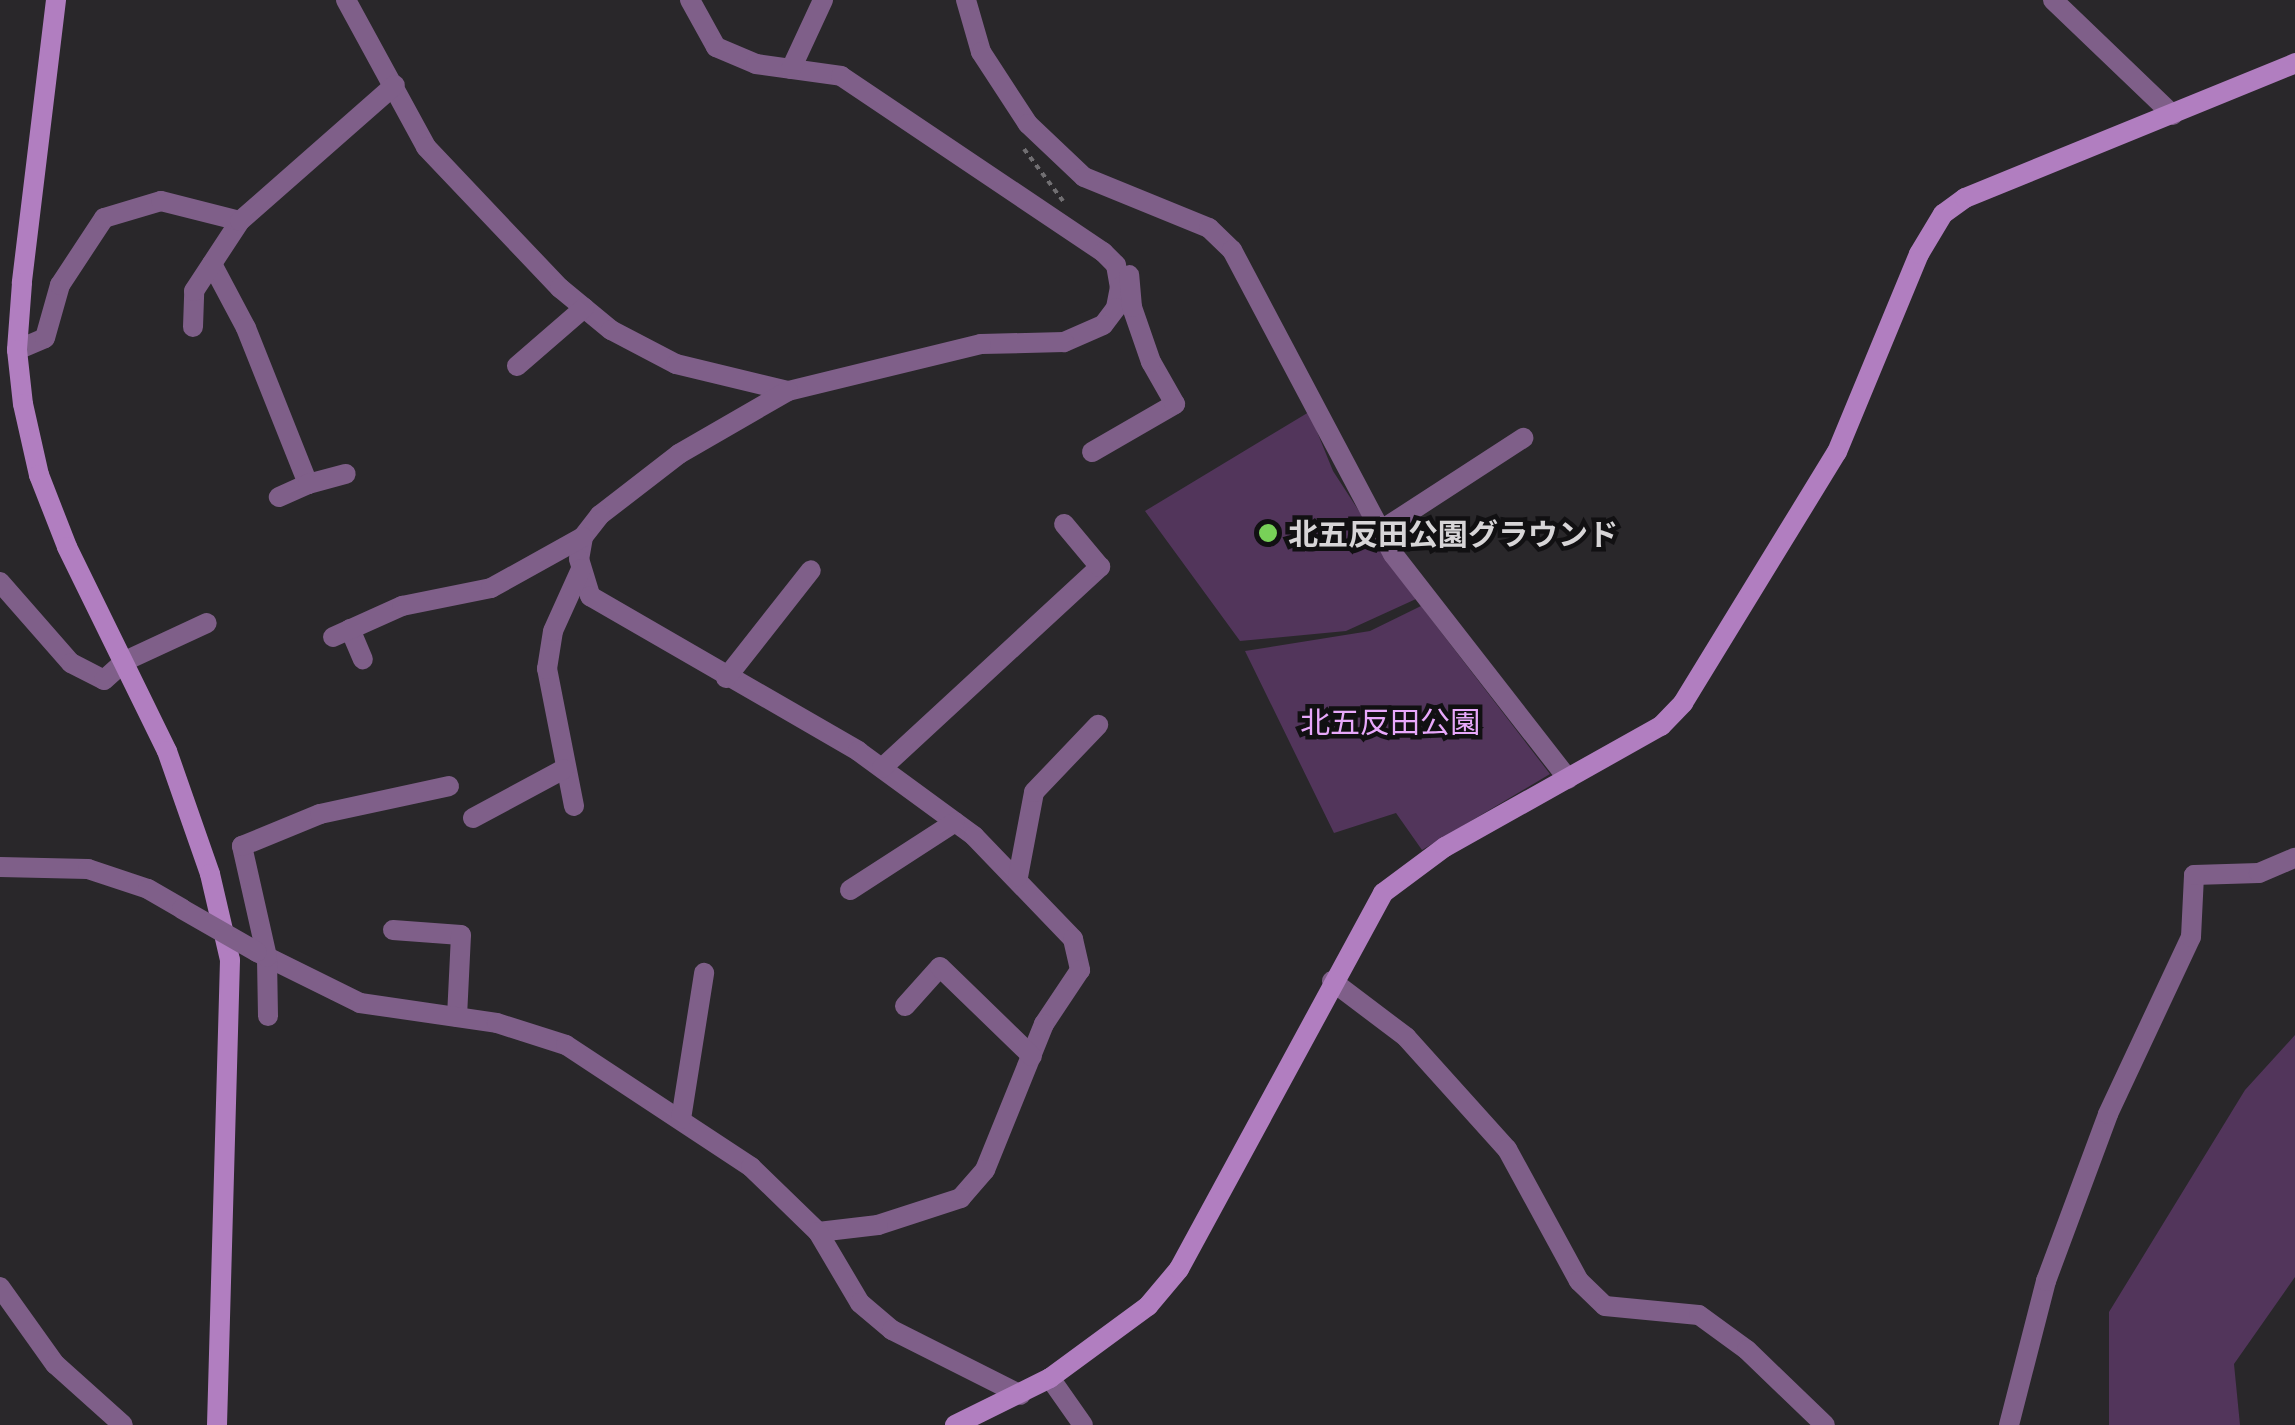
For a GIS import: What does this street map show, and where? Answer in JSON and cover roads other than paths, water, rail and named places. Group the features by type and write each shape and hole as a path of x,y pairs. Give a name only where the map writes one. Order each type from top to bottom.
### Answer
{"street":[{"path":"56,0 17,350 38,475 190,812 230,960 217,1425"},
{"path":"346,0 426,147 584,308 676,364 788,391"},
{"path":"364,659 342,633 402,606 490,588 584,536 600,516 679,454 788,391 981,344 1064,342 1102,325 1116,308 1120,287 1108,257 841,76 756,64 716,46 690,0"},
{"path":"792,69 823,0"},
{"path":"966,0 981,52 1028,124 1084,177 1209,228 1232,250 1380,531 1568,779"},
{"path":"2053,0 2173,115"},
{"path":"955,1425 1050,1378 1148,1306 1179,1269 1366,915 1405,872 1661,726 1699,682 1837,452 1919,254 1943,214 1965,198 2295,63"},
{"path":"193,327 194,291 240,221 394,85"},
{"path":"17,350 44,338 60,285 104,218 162,201 240,221"},
{"path":"1092,452 1175,404 1151,362 1132,307 1130,276 1118,256 1108,257"},
{"path":"212,264 246,328 308,484"},
{"path":"517,366 584,308"},
{"path":"1380,531 1523,438"},
{"path":"279,498 308,484 346,474"},
{"path":"882,768 1100,567 1064,524"},
{"path":"574,806 546,669 553,630 581,569 584,536"},
{"path":"581,569 590,596 606,607 882,768 955,822 1018,878 1073,939 1080,970 1044,1024 984,1170 961,1198 878,1225 818,1232"},
{"path":"726,678 811,570"},
{"path":"0,582 71,663 104,680 125,661 207,623"},
{"path":"1018,878 1034,792 1098,725"},
{"path":"473,818 564,769"},
{"path":"268,1016 262,955 242,846 320,814 449,786"},
{"path":"850,890 955,822"},
{"path":"2009,1425 2046,1281 2108,1114 2191,937 2194,876 2259,873 2295,858"},
{"path":"0,868 88,869 148,889 262,955 360,1003 457,1017 566,1045 752,1167 818,1232 860,1303 892,1330 1021,1395"},
{"path":"393,930 460,935 457,1017"},
{"path":"905,1006 940,967 1032,1056"},
{"path":"681,1120 704,973"},
{"path":"1332,982 1406,1036 1507,1149 1580,1281 1605,1306 1699,1315 1719,1326 1825,1425"},
{"path":"0,1286 55,1364 122,1425"},
{"path":"1050,1378 1083,1425"}],"place":[{"name":"北五反田公園グラウンド","path":"1268,533"}],"park label":[{"name":"北五反田公園","path":"1390,721"}]}
